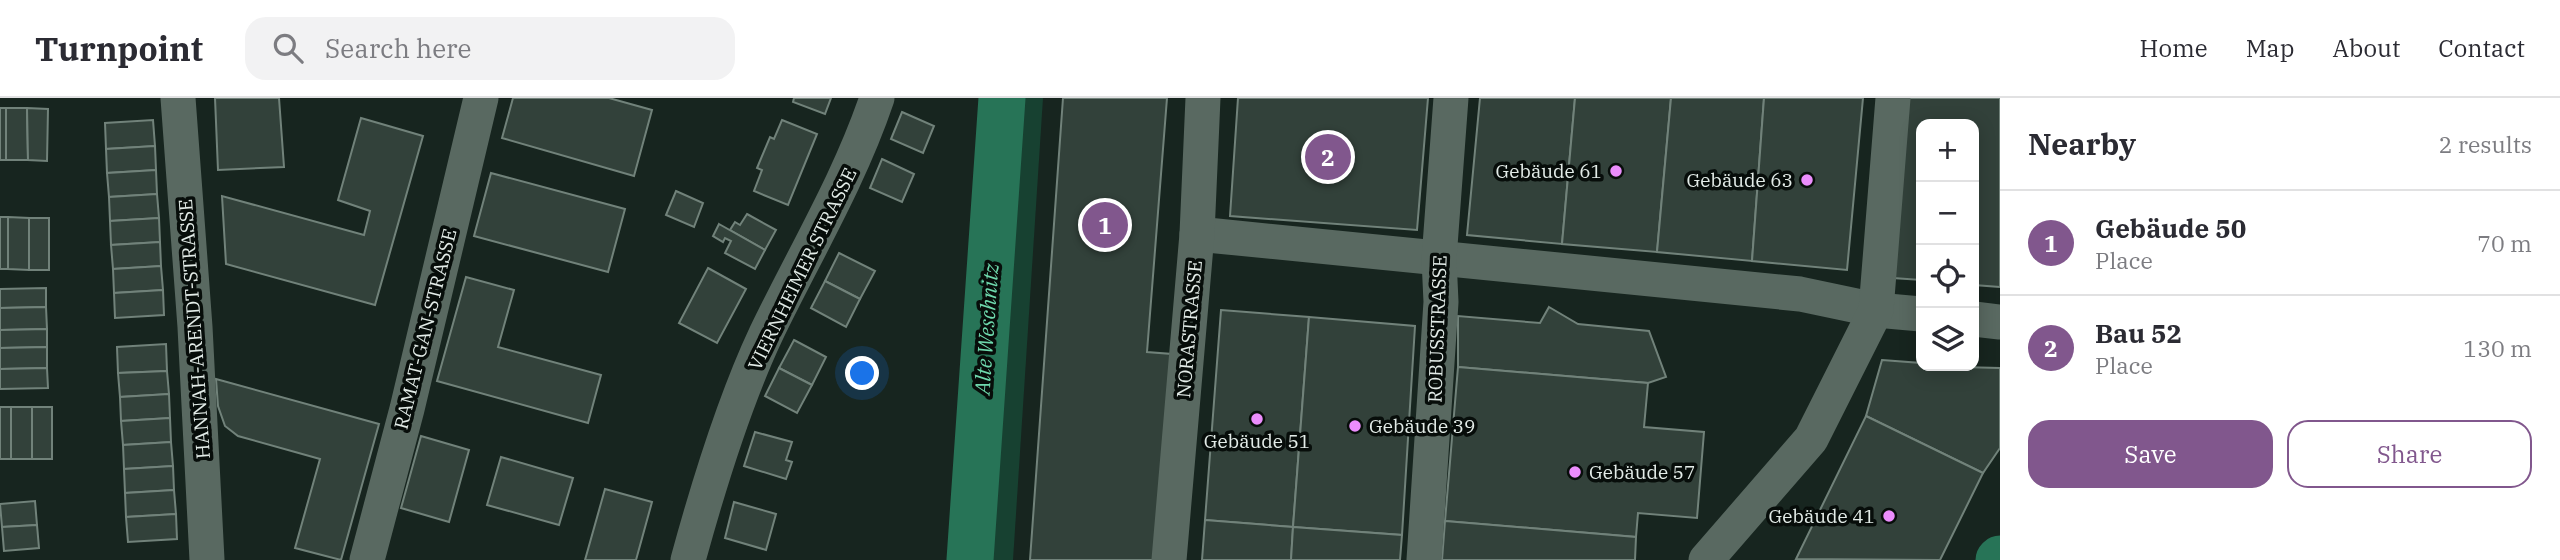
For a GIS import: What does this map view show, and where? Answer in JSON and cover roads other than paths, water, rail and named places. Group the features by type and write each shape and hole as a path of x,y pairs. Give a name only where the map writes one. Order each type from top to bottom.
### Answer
{"street":[{"name":"HANNAH-ARENDT-STRASSE","path":"178,98 195,327 207,560"},
{"name":"RAMAT-GAN-STRASSE","path":"367,560 407,409 481,98"},
{"name":"VIERNHEIMER STRASSE","path":"688,560 707,490 765,336 859,150 877,98"},
{"name":"NORASTRASSE","path":"1169,560 1197,233 1203,98"},
{"name":"ROBUSSTRASSE","path":"1424,560 1441,302 1439,259 1451,98"},
{"path":"1706,560 1811,439 1876,310 1892,98"},
{"path":"1197,233 1800,294 1876,310 1916,314"},
{"path":"1979,320 2000,322"}],"waterway":[{"name":"Alte Weschnitz","path":"970,560 1002,98"}],"place":[{"name":"Bau 52","path":"1328,157"},
{"name":"Gebäude 61","path":"1616,171"},
{"name":"Gebäude 63","path":"1807,180"},
{"name":"Gebäude 50","path":"1105,225"},
{"name":"Gebäude 51","path":"1257,419"},
{"name":"Gebäude 39","path":"1355,426"},
{"name":"Gebäude 57","path":"1575,472"},
{"name":"Gebäude 41","path":"1889,516"}]}
